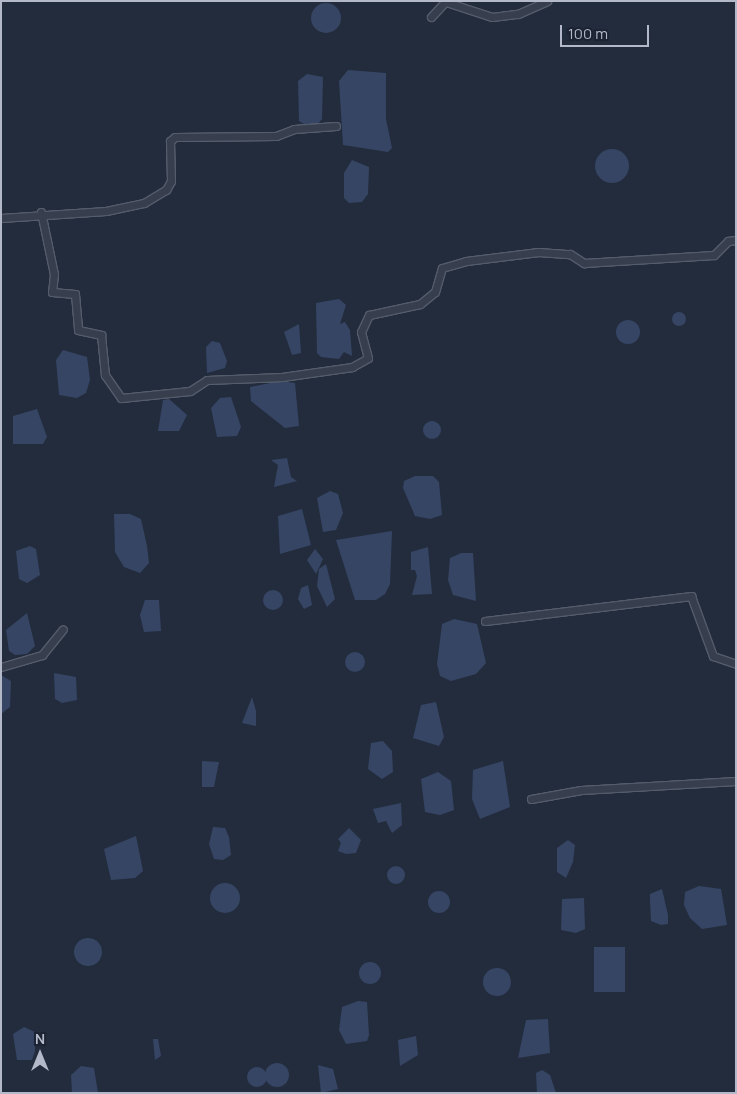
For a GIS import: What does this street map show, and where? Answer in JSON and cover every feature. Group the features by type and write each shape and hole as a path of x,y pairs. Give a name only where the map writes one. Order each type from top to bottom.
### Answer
{"street":[{"path":"431,17 446,1 492,17 518,14 547,1"},
{"path":"1,218 41,212 84,214 144,203 166,190 170,180 170,141 175,137 276,136 294,129 336,126"},
{"path":"41,212 54,274 52,292 76,294 78,330 101,335 105,375 122,398 190,391 207,380 282,377 352,367 368,358 361,332 369,315 420,304 435,292 442,268 466,261 538,252 570,254 584,263 714,255 728,241 736,240"},
{"path":"485,622 691,596 713,656 736,664"},
{"path":"1,667 42,655 63,629"},
{"path":"531,799 581,790 736,781"}],"water":[{"path":"326,3 332,4 340,12 340,24 332,32 326,33 320,32 312,24 311,18 312,12 320,4"},
{"path":"348,70 386,73 386,119 392,148 388,152 343,145 339,81"},
{"path":"307,74 323,77 322,119 317,125 307,126 299,121 298,81"},
{"path":"612,149 619,150 624,154 628,159 628,173 624,178 619,182 612,183 605,182 600,178 596,173 595,166 596,159 600,154 605,150"},
{"path":"352,160 369,167 368,194 362,202 349,203 344,198 344,173"},
{"path":"339,299 346,305 340,324 345,322 350,330 352,356 344,352 339,359 321,357 317,353 316,303"},
{"path":"676,312 682,312 686,319 682,326 676,326 672,322 672,316"},
{"path":"628,320 636,324 640,332 636,340 628,344 620,340 616,332 620,324"},
{"path":"299,324 301,353 292,355 284,332"},
{"path":"212,341 220,343 227,361 225,368 207,373 206,347"},
{"path":"63,350 87,357 90,380 86,393 77,398 59,395 56,360"},
{"path":"280,381 295,383 299,426 285,428 251,401 250,387"},
{"path":"231,397 241,427 237,436 217,437 211,408 220,398"},
{"path":"169,399 187,415 179,431 158,431 163,400"},
{"path":"37,409 47,437 43,444 13,444 13,416"},
{"path":"432,421 438,424 441,430 438,436 432,439 426,436 423,430 426,424"},
{"path":"287,458 291,477 297,481 274,487 278,465 271,460"},
{"path":"415,476 433,476 439,482 442,515 430,519 415,516 403,488 404,481"},
{"path":"330,491 338,494 343,513 336,530 323,532 317,498"},
{"path":"302,509 311,545 280,554 278,516"},
{"path":"114,514 130,514 141,519 147,546 149,563 140,573 124,567 115,552"},
{"path":"392,531 390,584 385,594 376,600 355,600 336,540"},
{"path":"30,546 36,549 40,575 27,583 19,579 16,551"},
{"path":"428,547 432,594 412,595 417,576 415,570 411,570 411,552"},
{"path":"315,549 323,559 316,574 307,560"},
{"path":"461,553 473,553 476,601 453,595 448,580 450,558"},
{"path":"326,564 335,599 327,607 317,586 319,569"},
{"path":"308,585 312,605 304,609 298,599 301,588"},
{"path":"273,590 280,593 283,600 280,607 273,610 266,607 263,600 266,593"},
{"path":"145,600 159,600 161,631 144,632 140,615"},
{"path":"27,613 35,646 27,654 15,655 9,651 6,630"},
{"path":"454,619 477,624 486,663 476,674 451,681 440,676 437,664 442,624"},
{"path":"355,652 362,655 365,662 362,669 355,672 348,669 345,662 348,655"},
{"path":"54,673 76,677 77,700 62,703 55,699"},
{"path":"1,675 11,681 10,707 1,714"},
{"path":"252,697 256,711 256,726 242,723"},
{"path":"436,702 444,737 439,746 413,738 421,705"},
{"path":"383,741 392,751 393,772 382,779 368,769 371,743"},
{"path":"202,761 219,762 214,787 202,787"},
{"path":"503,761 510,807 480,819 472,799 473,770"},
{"path":"438,772 451,781 454,810 440,815 425,812 421,779"},
{"path":"401,803 402,825 392,833 386,821 378,823 373,809"},
{"path":"213,827 225,828 229,837 231,855 223,860 214,859 209,844"},
{"path":"349,828 361,840 356,853 346,854 338,851 341,843 338,839"},
{"path":"136,836 143,871 135,878 111,880 104,849"},
{"path":"568,840 575,845 573,862 566,878 557,872 557,848"},
{"path":"396,866 402,869 405,875 402,881 396,884 390,881 387,875 390,869"},
{"path":"225,883 236,887 240,898 236,909 225,913 214,909 210,898 214,887"},
{"path":"699,886 721,889 727,925 702,929 690,918 684,905 685,892"},
{"path":"662,889 668,915 668,924 661,925 651,921 650,894"},
{"path":"435,891 443,891 450,898 450,906 443,913 435,913 428,906 428,898"},
{"path":"584,898 585,929 576,933 561,930 562,899"},
{"path":"88,938 98,942 102,952 98,962 88,966 78,962 74,952 78,942"},
{"path":"594,947 625,947 625,992 594,992"},
{"path":"370,962 378,965 381,973 378,981 370,984 362,981 359,973 362,965"},
{"path":"497,968 507,972 511,982 507,992 497,996 487,992 483,982 487,972"},
{"path":"358,1001 367,1002 369,1035 367,1041 346,1044 339,1030 342,1007"},
{"path":"548,1019 550,1053 518,1058 526,1020"},
{"path":"24,1027 35,1032 35,1051 32,1060 17,1060 13,1034"},
{"path":"416,1036 418,1055 400,1066 398,1040"},
{"path":"153,1039 158,1039 161,1056 155,1060"},
{"path":"277,1063 282,1064 288,1070 288,1080 282,1086 277,1087 272,1086 266,1080 265,1075 266,1070 272,1064"},
{"path":"318,1065 333,1069 338,1089 321,1093"},
{"path":"81,1066 94,1068 98,1093 72,1093 71,1075"},
{"path":"253,1067 261,1067 267,1073 267,1081 261,1087 253,1087 247,1081 247,1073"},
{"path":"542,1070 550,1075 556,1093 537,1093 536,1073"}]}
